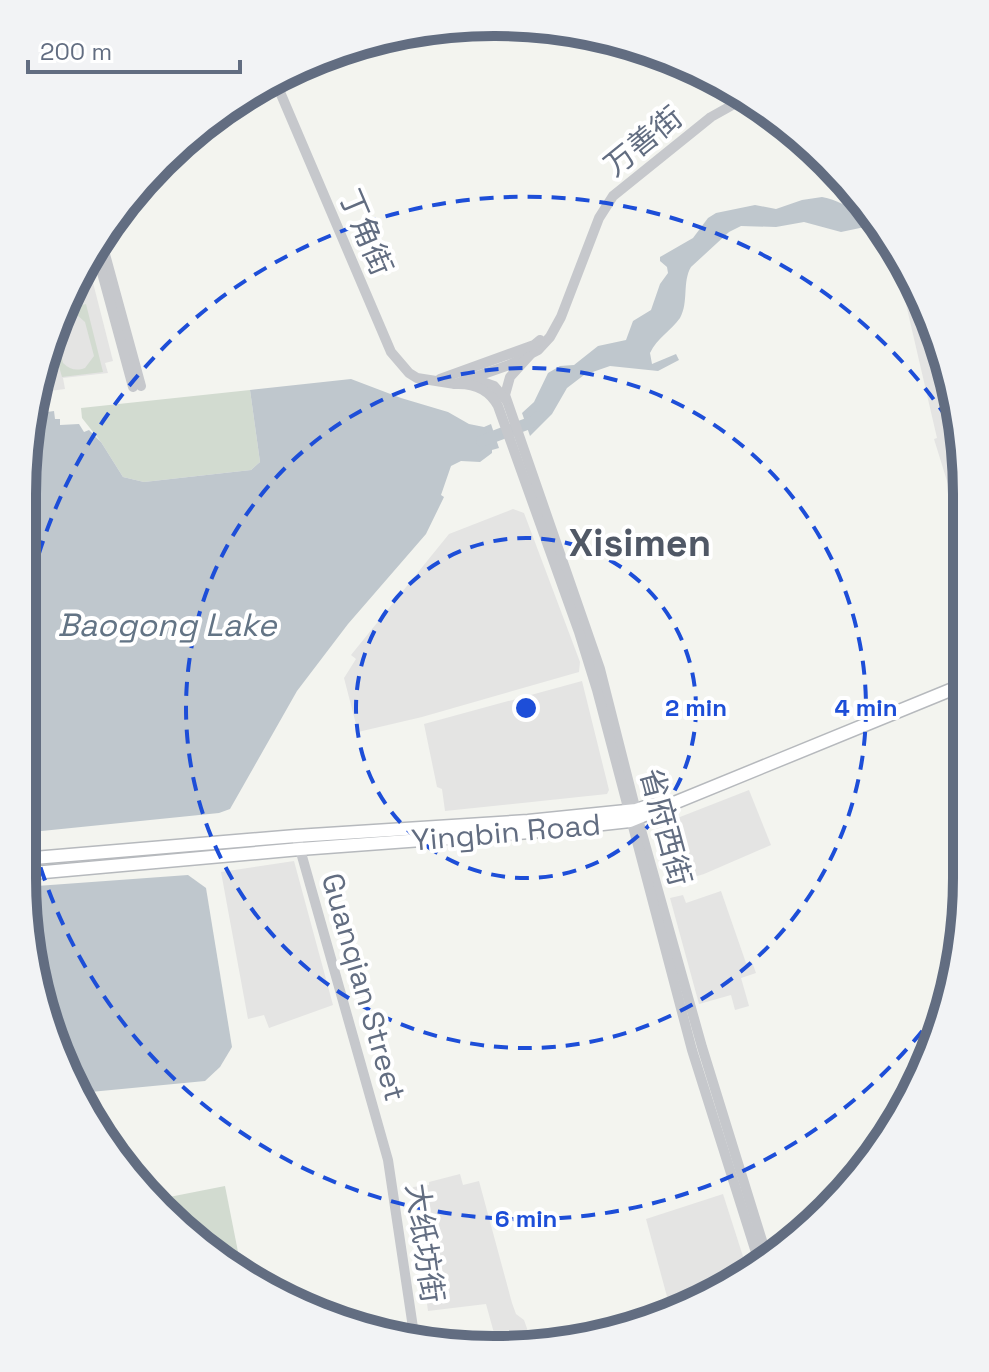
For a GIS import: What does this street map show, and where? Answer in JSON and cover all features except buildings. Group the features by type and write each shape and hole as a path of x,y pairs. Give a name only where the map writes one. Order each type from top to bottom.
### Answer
{"main road":[{"name":"Yingbin Road","path":"633,815 953,680"},
{"name":"Yingbin Road","path":"36,858 530,832 633,815 953,689"},
{"name":"Yingbin Road","path":"36,872 298,842"}],"street":[{"name":"丁角街","path":"279,90 391,352 409,373 429,382"},
{"name":"万善街","path":"429,382 453,381 532,350 561,317 599,218 613,196 711,117 735,104"},
{"path":"99,261 137,387 104,254"},
{"path":"453,381 473,379 513,363 532,350"},
{"path":"500,400 510,377 532,350"},
{"path":"500,400 513,363"},
{"path":"473,379 489,383 500,400"},
{"path":"453,381 477,386 500,400"},
{"name":"省府西街","path":"500,400 600,669 692,1050 735,1173"},
{"name":"Guanqian Street","path":"298,842 386,1152"},
{"name":"大纸坊街","path":"386,1152 413,1328"},
{"path":"735,1173 764,1248"},
{"path":"735,1173 757,1253"}],"shaded area":[{"path":"91,276 113,361 105,363 108,373 63,378 65,389 48,391 60,347"},
{"path":"901,282 929,347 944,405 953,500 934,439 937,438"},
{"path":"86,304 103,372 62,377 57,359 60,348 63,363 76,370 85,368 94,356 85,322 73,314 77,306"},
{"path":"250,390 260,462 251,470 144,482 123,477 82,418 81,408"},
{"path":"513,509 524,513 580,662 579,672 358,732 344,678 356,659 351,655 449,534"},
{"path":"582,681 609,790 607,794 445,811 424,724"},
{"path":"749,790 771,845 704,874 668,885 655,833 657,826"},
{"path":"294,861 333,1005 269,1028 264,1015 248,1019 221,872"},
{"path":"721,891 746,963 752,962 756,973 741,978 749,1006 735,1010 731,995 699,1004 670,898 683,895 686,903"},
{"path":"460,1174 463,1185 479,1181 512,1303 529,1334 495,1336 486,1304 428,1311 422,1234 413,1187 429,1185 429,1182"},
{"path":"225,1186 239,1259 192,1222 166,1198"},
{"path":"723,1194 745,1262 668,1302 646,1219"}],"water":[{"path":"822,197 851,207 866,227 841,232 804,222 776,227 741,226 729,232 691,267 680,318 650,353 652,364 676,354 679,360 658,371 610,366 584,375 567,388 552,414 530,436 522,413 534,402 548,373 560,366 574,365 598,346 626,340 633,321 651,310 660,284 668,273 660,257 693,238 708,218 716,213 755,205 776,209"},
{"name":"Baogong Lake","path":"351,379 448,412 469,424 484,427 491,424 499,448 492,450 480,462 461,461 451,466 441,495 444,497 426,534 348,624 297,691 230,809 219,813 36,832 36,494 44,412 54,411 60,425 79,424 84,432 89,430 101,442 123,477 144,482 251,470 260,462 250,390"},
{"path":"188,875 206,888 232,1047 220,1067 205,1081 89,1092 60,1025 52,996 40,937 36,886"}],"waterway":[{"path":"482,441 535,421 538,417"}],"district":[{"name":"Xisimen","path":"640,543"}]}
